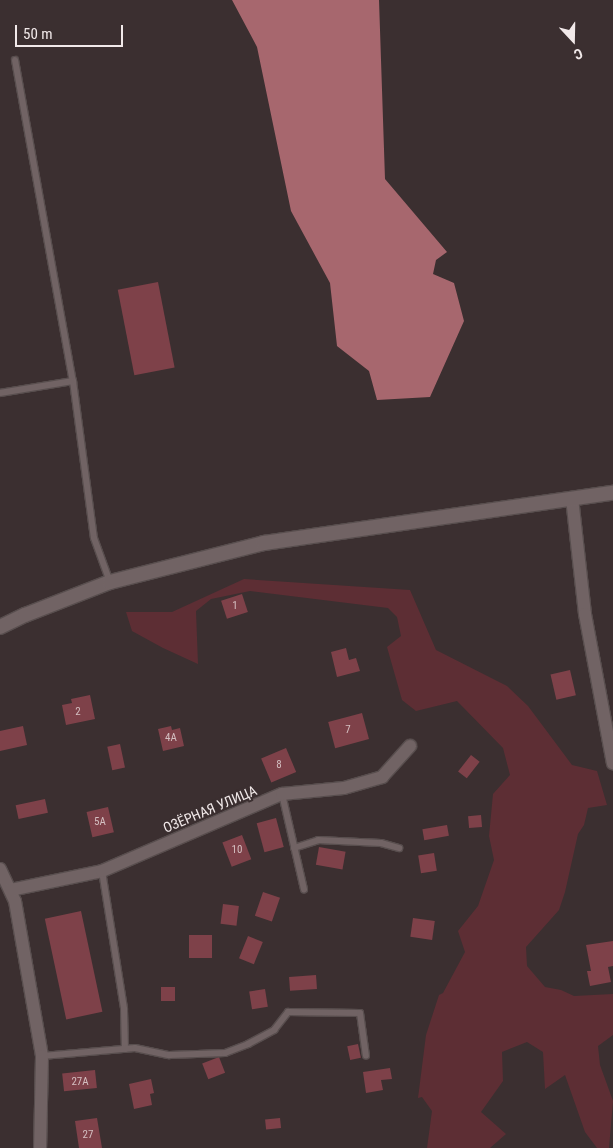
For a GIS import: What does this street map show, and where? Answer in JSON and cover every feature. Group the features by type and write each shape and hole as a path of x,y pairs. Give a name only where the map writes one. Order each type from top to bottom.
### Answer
{"street":[{"path":"0,627 25,615 110,582 264,543 613,493"},
{"path":"572,498 585,614 613,763"},
{"name":"ОЗЁРНАЯ УЛИЦА","path":"11,890 102,870 282,794 344,788 382,777 410,746"},
{"path":"0,870 15,901 42,1056 40,1148"}],"lane":[{"path":"15,60 73,381 94,538 110,582"},
{"path":"0,393 73,381"},
{"path":"282,794 304,889"},
{"path":"294,848 318,840 381,843 399,848"},
{"path":"102,870 124,1009 125,1049"},
{"path":"42,1056 135,1048 169,1055 225,1053 248,1044 274,1030 288,1012 360,1013 366,1056"}],"shaded area":[{"path":"232,0 379,0 385,179 447,252 436,260 433,274 454,283 464,321 430,397 377,400 369,371 337,346 330,283 291,211 257,47"},
{"path":"244,579 410,590 436,650 507,686 528,706 572,765 597,771 607,805 588,808 584,825 578,834 559,910 526,947 527,966 545,987 561,990 574,996 613,994 613,1035 598,1046 600,1065 613,1101 609,1148 597,1148 585,1132 565,1075 545,1089 543,1052 527,1042 502,1052 503,1081 481,1112 506,1134 490,1148 427,1148 432,1111 422,1097 418,1098 426,1035 439,995 443,993 465,952 458,931 478,906 494,860 489,836 493,794 510,775 503,748 457,701 416,711 402,700 387,647 401,636 397,617 388,608 250,591 211,599 196,611 198,664 132,631 126,612 172,612"}],"building":[{"path":"158,282 175,367 134,375 118,290"},
{"path":"242,594 248,612 227,619 221,601"},
{"path":"346,648 349,660 356,658 360,671 337,677 331,652"},
{"path":"570,670 576,695 556,700 551,674"},
{"path":"90,695 95,719 66,725 62,705 72,703 71,699"},
{"path":"362,713 369,739 335,748 328,722"},
{"path":"23,726 27,745 0,751 0,731"},
{"path":"171,726 172,730 180,728 184,746 163,751 158,729"},
{"path":"120,744 125,767 112,770 107,747"},
{"path":"286,748 296,772 271,782 261,759"},
{"path":"471,755 480,762 467,778 458,772"},
{"path":"45,799 48,813 19,819 16,805"},
{"path":"108,807 114,832 92,837 87,812"},
{"path":"481,815 482,827 469,828 468,816"},
{"path":"276,818 284,847 264,852 257,823"},
{"path":"447,825 449,836 424,840 422,829"},
{"path":"242,835 251,859 232,867 222,843"},
{"path":"319,847 346,852 342,869 316,865"},
{"path":"434,853 437,871 421,873 418,856"},
{"path":"263,892 280,898 272,921 255,916"},
{"path":"223,904 239,906 236,926 221,924"},
{"path":"81,911 102,1012 66,1019 45,919"},
{"path":"413,918 435,921 432,940 410,937"},
{"path":"189,935 212,935 212,958 189,958"},
{"path":"248,936 263,942 254,964 239,958"},
{"path":"613,941 613,966 608,967 611,982 590,986 587,971 591,971 586,945"},
{"path":"316,975 317,989 290,991 289,977"},
{"path":"161,987 175,987 175,1001 161,1001"},
{"path":"265,989 268,1007 252,1009 249,992"},
{"path":"358,1044 361,1058 350,1060 347,1046"},
{"path":"219,1057 225,1073 208,1079 202,1063"},
{"path":"390,1068 392,1079 381,1080 383,1090 366,1093 363,1072"},
{"path":"95,1070 97,1088 64,1091 62,1073"},
{"path":"151,1079 154,1093 150,1094 152,1105 134,1109 129,1084"},
{"path":"97,1118 102,1148 79,1148 75,1121"},
{"path":"280,1118 281,1128 266,1130 265,1120"}]}
